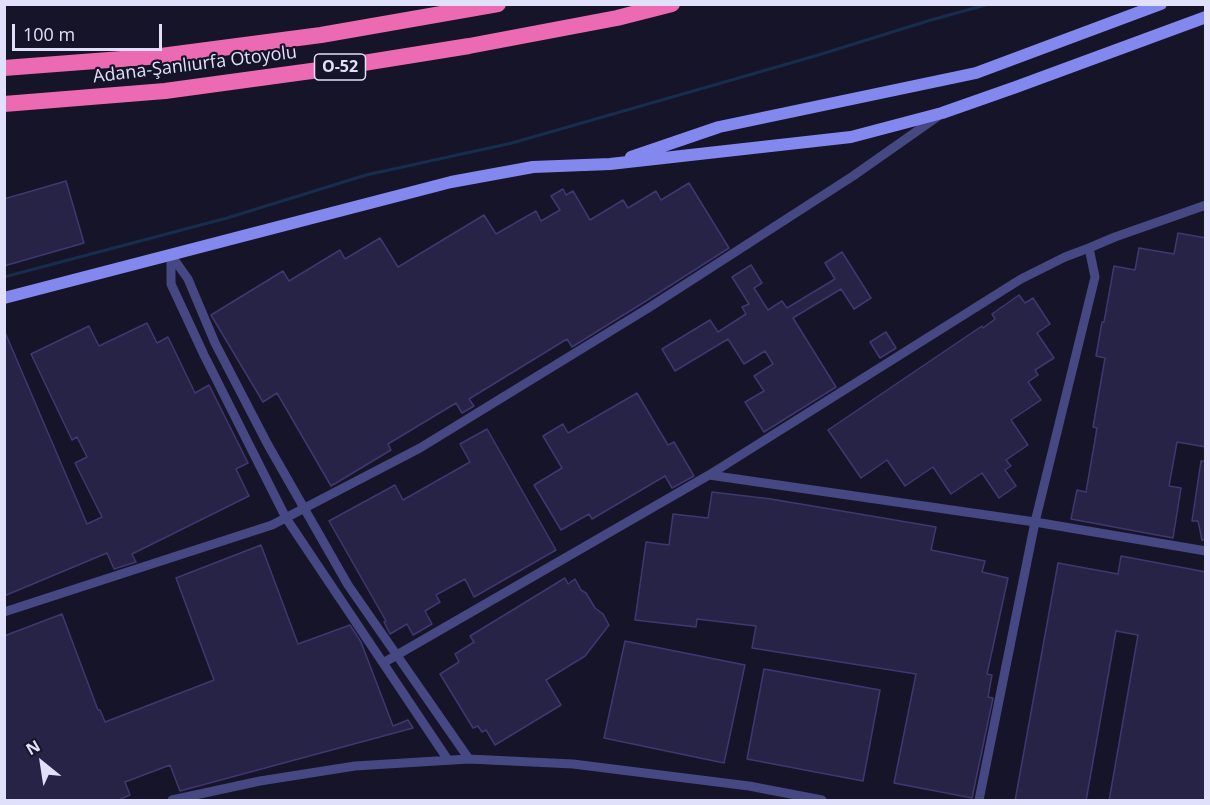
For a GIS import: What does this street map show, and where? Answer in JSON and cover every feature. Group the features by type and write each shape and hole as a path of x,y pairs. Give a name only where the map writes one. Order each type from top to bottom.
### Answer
{"highway":[{"name":"Adana-Şanlıurfa Otoyolu","path":"4,68 161,56 321,34 498,4"},
{"name":"Adana-Şanlıurfa Otoyolu","path":"4,104 165,91 326,69 481,44 617,18 672,4"}],"main road":[{"path":"610,164 719,127 976,73 1161,4"},
{"path":"4,298 451,182 533,167 610,164 851,137 942,113 1206,16"}],"street":[{"path":"4,612 272,525 420,448 640,313 853,176 942,113"},
{"path":"383,663 709,475 1021,279 1065,256 1206,205"},
{"path":"979,801 1035,522 1095,277 1089,248"},
{"path":"171,255 188,279 215,343 303,509 348,585 469,759"},
{"path":"171,255 171,284 286,518 448,760"},
{"path":"709,475 1035,522 1206,551"},
{"path":"172,801 260,781 355,766 469,759 573,764 749,786 822,801"}],"building":[{"path":"66,181 84,243 4,266 4,199"},
{"path":"689,183 729,248 572,347 567,339 469,399 474,406 462,413 456,403 388,444 391,450 331,486 277,393 263,402 211,315 283,271 289,281 340,250 345,259 380,238 398,267 484,215 496,234 536,211 541,221 560,210 551,196 563,189 566,195 573,191 590,220 623,200 628,208 656,191 661,200"},
{"path":"1178,233 1206,238 1206,447 1177,442 1169,486 1181,488 1173,538 1071,519 1077,490 1086,492 1097,428 1093,427 1105,358 1096,356 1114,266 1135,270 1139,248 1174,254"},
{"path":"842,252 871,298 854,309 841,289 793,318 836,387 764,432 745,402 764,391 754,376 773,364 765,351 744,364 728,339 675,371 662,349 710,320 718,332 746,314 742,307 749,304 732,277 751,265 762,283 754,288 768,310 782,301 787,308 835,279 825,263"},
{"path":"1019,295 1025,303 1033,298 1050,324 1037,333 1054,358 1035,370 1038,375 1028,382 1041,400 1011,420 1028,445 1006,460 1011,466 1005,470 1016,486 999,498 982,473 951,494 933,467 905,486 887,460 861,478 828,430 982,326 983,328 995,319 992,314"},
{"path":"147,323 157,343 168,337 195,393 209,385 248,463 236,469 249,496 132,554 136,562 114,569 107,553 4,596 4,330 87,524 102,517 75,463 87,457 77,437 72,440 31,354 89,326 99,346"},
{"path":"886,332 896,348 880,358 870,342"},
{"path":"637,393 668,445 674,442 694,476 672,488 665,476 592,519 589,514 561,530 534,485 562,468 543,436 563,424 568,433"},
{"path":"487,429 556,550 474,597 465,579 436,595 440,602 425,611 432,624 413,635 407,624 390,634 384,622 386,621 329,521 395,485 403,500 470,462 460,444"},
{"path":"1201,461 1206,461 1206,540 1202,540 1198,521 1192,521"},
{"path":"712,492 771,499 936,527 931,550 985,561 982,572 1008,578 987,674 992,675 988,697 993,698 972,798 894,783 916,674 752,648 756,626 697,619 696,627 635,620 646,542 669,545 673,514 708,518"},
{"path":"261,545 298,644 350,625 361,642 393,726 408,720 413,728 180,791 170,765 125,782 130,795 116,801 4,801 4,636 62,614 98,710 105,722 214,680 176,578"},
{"path":"1121,556 1206,572 1206,801 1109,801 1138,635 1116,631 1086,801 1015,801 1058,563 1118,574"},
{"path":"565,578 568,584 575,579 609,625 585,656 546,680 561,705 495,745 486,730 482,732 478,726 473,728 440,674 459,662 455,654 474,642 470,636"},
{"path":"625,641 745,665 724,763 604,738"},
{"path":"764,669 880,690 863,781 747,759"}],"waterway":[{"path":"4,277 227,218 366,175 512,143 989,4"}]}
